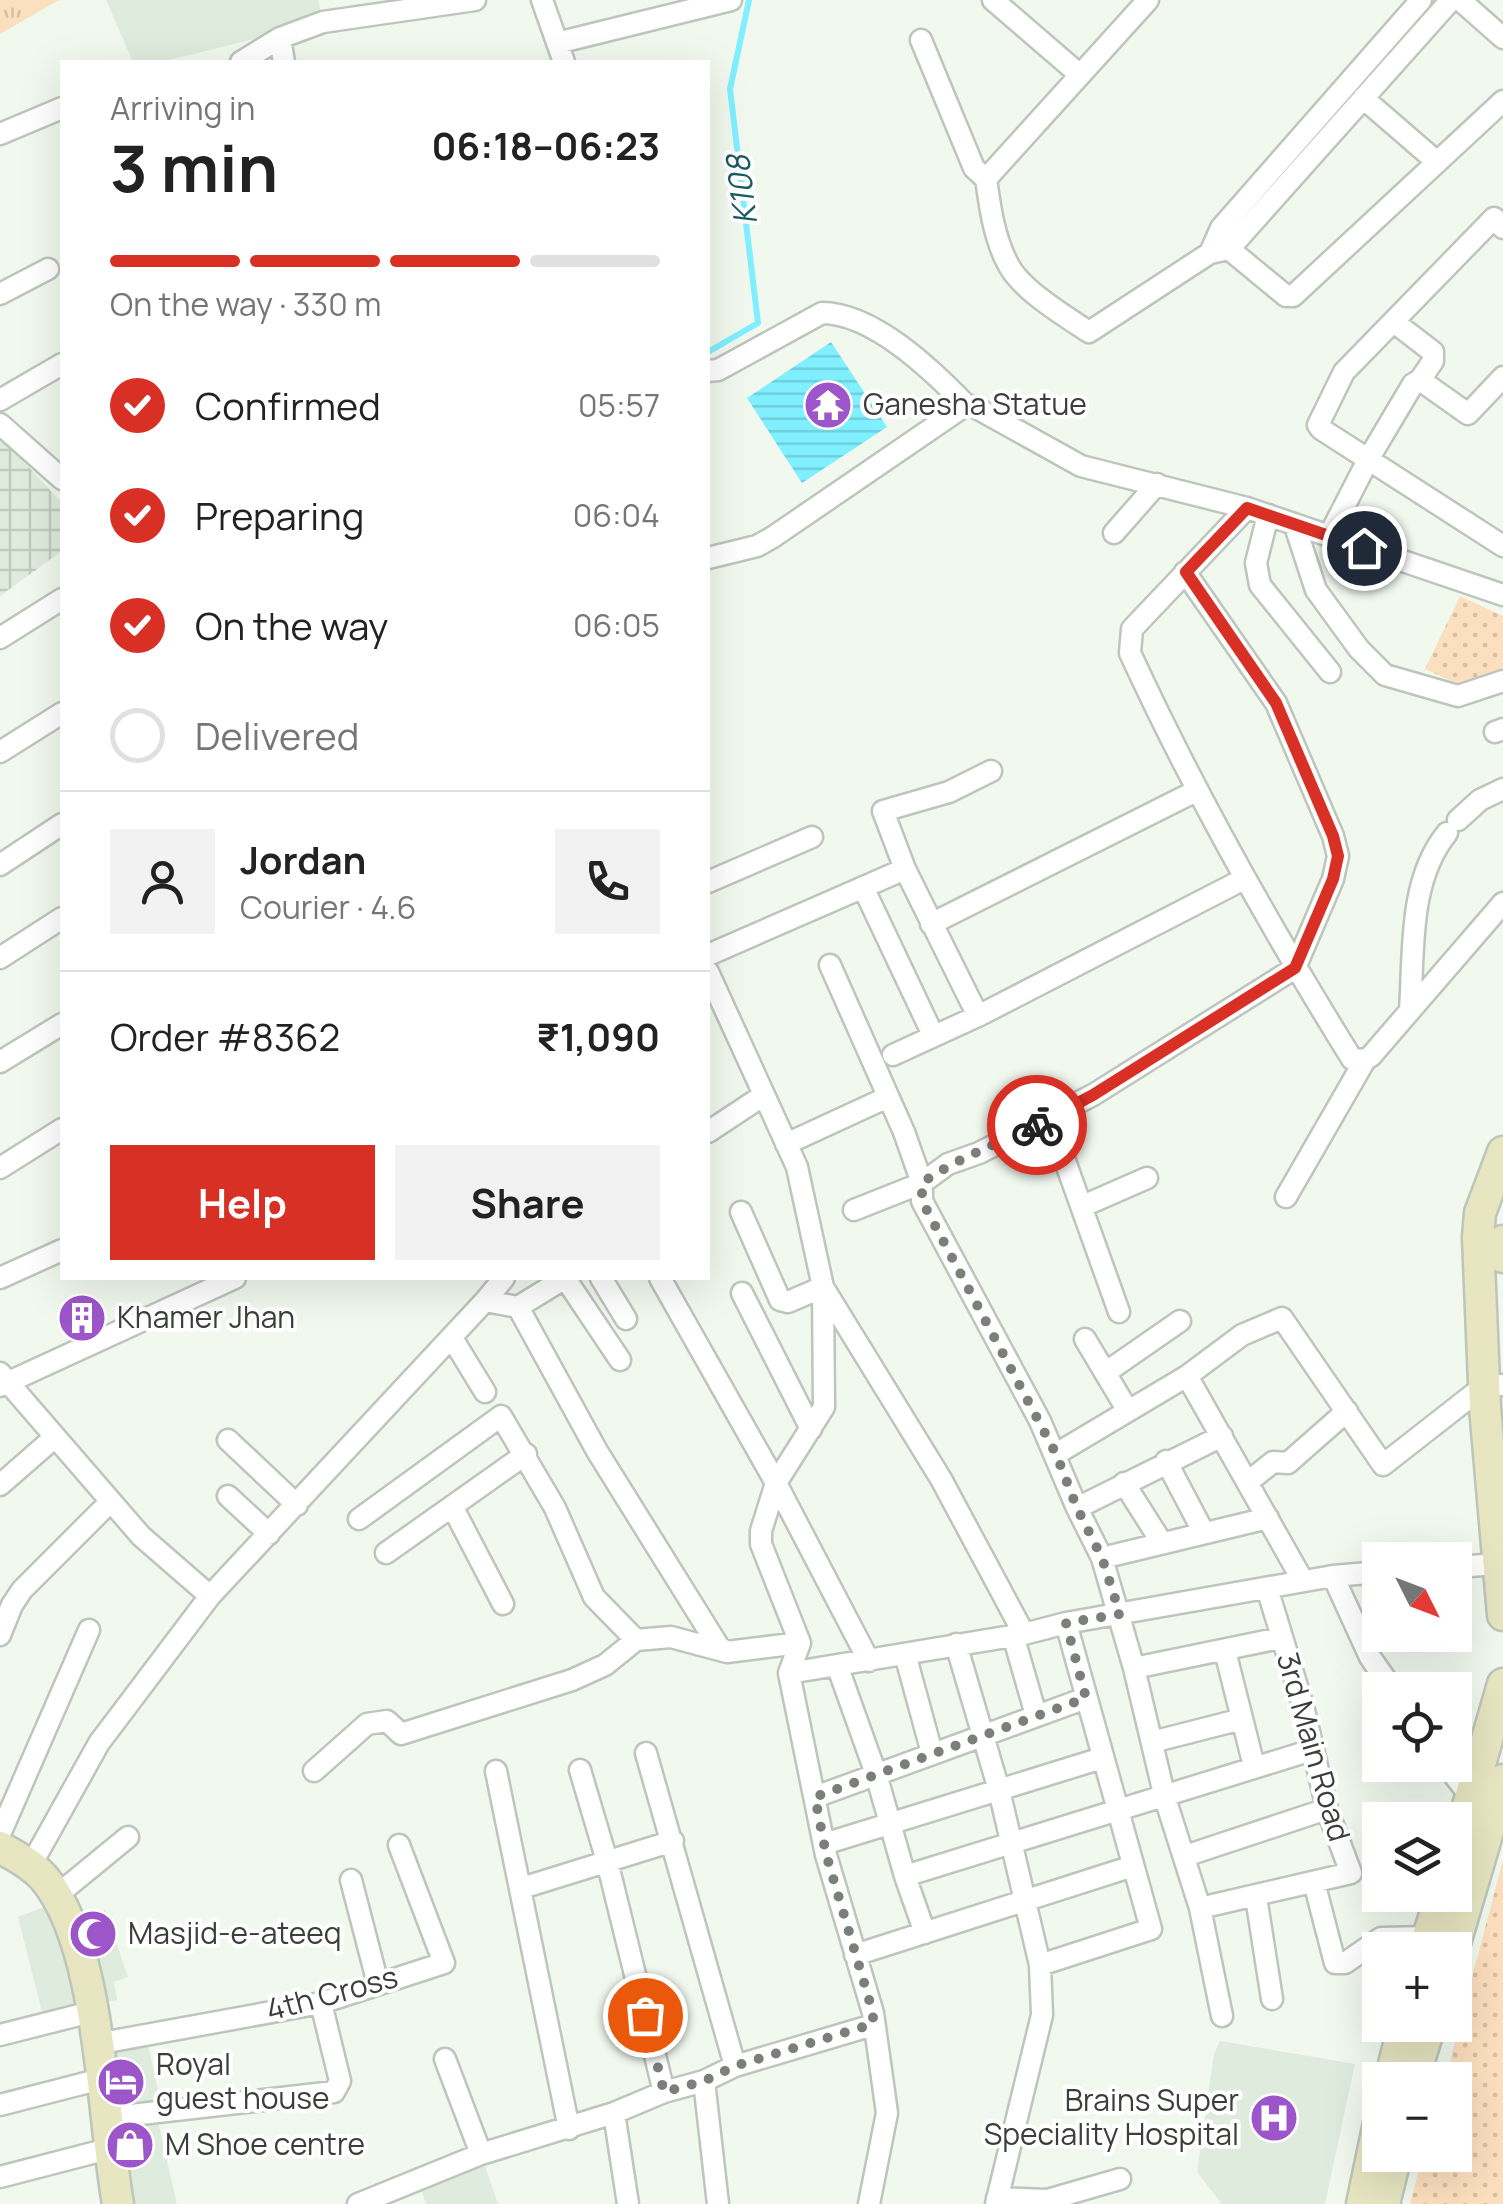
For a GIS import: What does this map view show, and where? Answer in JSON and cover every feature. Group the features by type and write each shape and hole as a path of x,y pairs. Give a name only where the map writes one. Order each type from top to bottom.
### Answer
{"main road":[{"path":"1503,1152 1480,1213 1478,1237 1494,1385 1498,1564 1503,1615"},
{"path":"1503,1241 1503,1258"},
{"path":"1440,1932 1483,1806 1503,1684"},
{"path":"1472,1824 1503,1780"},
{"path":"0,1848 31,1865 56,1896 77,1936 102,2079 108,2150 118,2204"},
{"path":"1362,2204 1369,2172"},
{"path":"1384,2204 1392,2172"}],"street":[{"path":"244,60 280,38 323,22 475,0"},
{"path":"542,0 561,53 731,0"},
{"path":"994,0 1080,75"},
{"path":"986,179 1148,0"},
{"path":"1219,251 1221,228 1421,0"},
{"path":"921,40 974,168 986,179 993,223 1008,266 1047,304 1089,332 1219,251 1451,0"},
{"path":"1460,0 1503,38"},
{"path":"280,38 284,60"},
{"path":"1364,98 1437,162"},
{"path":"1219,251 1286,296 1293,296 1503,100"},
{"path":"0,134 60,109"},
{"path":"1503,228 1494,218 1344,372 1318,425 1503,546"},
{"path":"0,294 48,269"},
{"path":"710,372 822,313 841,313 856,318 932,370 966,405 1081,466 1247,508 1503,595"},
{"path":"1330,536 1369,458 1412,384 1420,380 1434,356 1394,322"},
{"path":"0,400 60,365"},
{"path":"1420,380 1468,414 1503,377"},
{"path":"710,558 758,546 773,538 966,405"},
{"path":"0,424 60,477"},
{"path":"1114,533 1157,484"},
{"path":"1247,508 1132,629 1130,653 1196,791 1295,968 1352,1059 1365,1060"},
{"path":"1268,516 1256,563 1260,585 1330,672"},
{"path":"1295,526 1316,590 1359,649 1385,676 1458,696 1503,682"},
{"path":"854,1210 922,1183 948,1164 979,1154 1050,1119 1295,968 1333,879 1338,856 1333,836 1276,703 1186,572"},
{"path":"0,638 60,600"},
{"path":"0,752 60,714"},
{"path":"976,1012 905,869 883,811 950,792 991,770"},
{"path":"1410,1010 1421,887 1428,863 1452,826 1480,800 1503,788"},
{"path":"931,924 1196,791"},
{"path":"0,864 60,825"},
{"path":"710,881 812,837"},
{"path":"710,954 905,869"},
{"path":"893,1055 978,1016 1244,879"},
{"path":"863,887 933,1036"},
{"path":"1286,1197 1365,1060 1503,904"},
{"path":"0,958 60,919"},
{"path":"830,965 922,1183 922,1201 1056,1454 1102,1558 1134,1668 1164,1798 1200,1908 1222,2016"},
{"path":"710,976 796,1167 823,1287 824,1406 776,1483 762,1522 761,1544 800,1643 789,1673 824,1844 873,2024 887,2113 870,2204"},
{"path":"0,1062 60,1025"},
{"path":"710,1131 764,1096"},
{"path":"786,1144 888,1097"},
{"path":"1050,1119 1119,1312"},
{"path":"0,1168 60,1130"},
{"path":"1082,1206 1147,1178"},
{"path":"741,1212 780,1300 788,1302 823,1287"},
{"path":"0,1278 60,1251"},
{"path":"210,1596 141,1536 3,1380 230,1280"},
{"path":"31,1865 100,1743 210,1596 502,1280"},
{"path":"486,1301 518,1307 562,1280"},
{"path":"566,1280 620,1360"},
{"path":"602,1280 626,1319"},
{"path":"661,1280 776,1483 869,1661"},
{"path":"823,1287 941,1479 1018,1635 1036,1715"},
{"path":"742,1293 810,1429"},
{"path":"518,1307 598,1451 719,1647 727,1652"},
{"path":"1056,1454 1187,1376 1242,1334 1282,1318 1383,1465 1494,1385"},
{"path":"1105,1372 1180,1322"},
{"path":"452,1338 485,1392"},
{"path":"1085,1339 1128,1411"},
{"path":"1187,1376 1303,1581"},
{"path":"1248,1482 1273,1462 1288,1463 1347,1412"},
{"path":"359,1518 501,1416 555,1508 594,1596 636,1640"},
{"path":"1077,1508 1222,1436"},
{"path":"0,1485 55,1438"},
{"path":"228,1440 297,1505"},
{"path":"386,1552 526,1454"},
{"path":"1166,1462 1204,1533"},
{"path":"1124,1484 1162,1543"},
{"path":"228,1496 269,1534"},
{"path":"0,1636 22,1590 111,1501"},
{"path":"452,1506 503,1604"},
{"path":"1102,1558 1268,1518"},
{"path":"1472,1566 1498,1564"},
{"path":"789,1673 1362,1574"},
{"path":"1332,1576 1380,1672"},
{"name":"3rd Main Road","path":"1200,1908 1351,1873 1328,1809 1303,1706 1267,1588"},
{"path":"1040,1965 1151,1929 1066,1623"},
{"path":"0,1834 89,1630"},
{"path":"314,1771 367,1724 387,1721 401,1734 572,1680 604,1665 636,1640 671,1638 727,1652 800,1643"},
{"path":"1134,1668 1280,1638"},
{"path":"956,1644 999,1790 1040,1965 1042,2016 997,2201 1048,2200 1120,2179"},
{"path":"1224,1651 1254,1766"},
{"path":"905,1654 932,1753"},
{"path":"837,1665 876,1774 925,1933"},
{"path":"815,1797 1086,1698"},
{"path":"1152,1742 1242,1719"},
{"path":"905,1876 1312,1750"},
{"path":"646,1753 735,2066"},
{"path":"824,1844 1102,1758"},
{"path":"580,1770 607,1861 664,2092"},
{"path":"496,1771 569,2129"},
{"path":"1461,1782 1483,1806"},
{"path":"1184,1856 1328,1809"},
{"path":"56,1896 128,1836"},
{"path":"522,1888 673,1841"},
{"name":"4th Cross","path":"96,2044 321,2003 444,1963 400,1845"},
{"path":"855,1955 1132,1866"},
{"path":"352,1880 378,1984"},
{"path":"1314,1882 1334,1963 1345,1963 1362,1951"},
{"path":"1256,1896 1272,2000"},
{"path":"106,2118 334,2092 340,2081 321,2003"},
{"path":"0,2035 91,2012"},
{"path":"358,2204 480,2154 569,2129 664,2092 704,2081 735,2066 873,2024"},
{"path":"445,2059 480,2154"},
{"path":"0,2105 102,2079"},
{"path":"704,2081 718,2204"},
{"path":"614,2113 628,2204"},
{"path":"0,2177 108,2150"}],"shaded area":[{"path":"106,0 318,0 323,22 169,60 132,60"},
{"path":"0,436 60,501 60,552 0,596"},
{"path":"49,1905 61,1925 77,2008 43,2016 18,1917"},
{"path":"105,1909 128,1977 114,1982 117,2000 95,2004 82,1926"},
{"path":"147,2040 161,2103 110,2111 101,2050"},
{"name":"Brains Super Speciality Hospital","path":"1220,2041 1355,2064 1325,2204 1222,2204 1197,2172 1214,2054"},
{"path":"157,2117 177,2204 125,2204 110,2122"},
{"path":"485,2166 498,2204 426,2204 421,2189"}],"green space":[{"path":"0,0 59,0 0,34"},
{"path":"1460,596 1503,616 1503,680 1473,691 1425,669"},
{"path":"1503,1860 1503,2204 1410,2204 1418,2172 1472,2172 1472,2062 1450,2062 1455,2042 1472,2042 1472,1978"}],"water":[{"path":"831,342 887,427 802,483 747,398"}],"waterway":[{"name":"K108","path":"710,351 758,323 730,89 749,0"}],"way so far":[{"path":"645,2015 664,2092 873,2024 826,1854 815,1797 1086,1698 1066,1623 1120,1614 1102,1558 1040,1421 922,1201 922,1183 948,1164 979,1154 1037,1125"}],"place":[{"name":"Ganesha Statue","path":"828,405"},
{"name":"Khamer Jhan","path":"82,1318"},
{"name":"Masjid-e-ateeq","path":"93,1934"},
{"name":"Royal guest house","path":"121,2082"},
{"name":"Brains Super Speciality Hospital","path":"1274,2118"},
{"name":"M Shoe centre","path":"130,2145"}],"route":[{"path":"1037,1125 1093,1095 1295,968 1333,879 1338,856 1333,836 1276,703 1186,572 1247,508 1364,548"}]}
